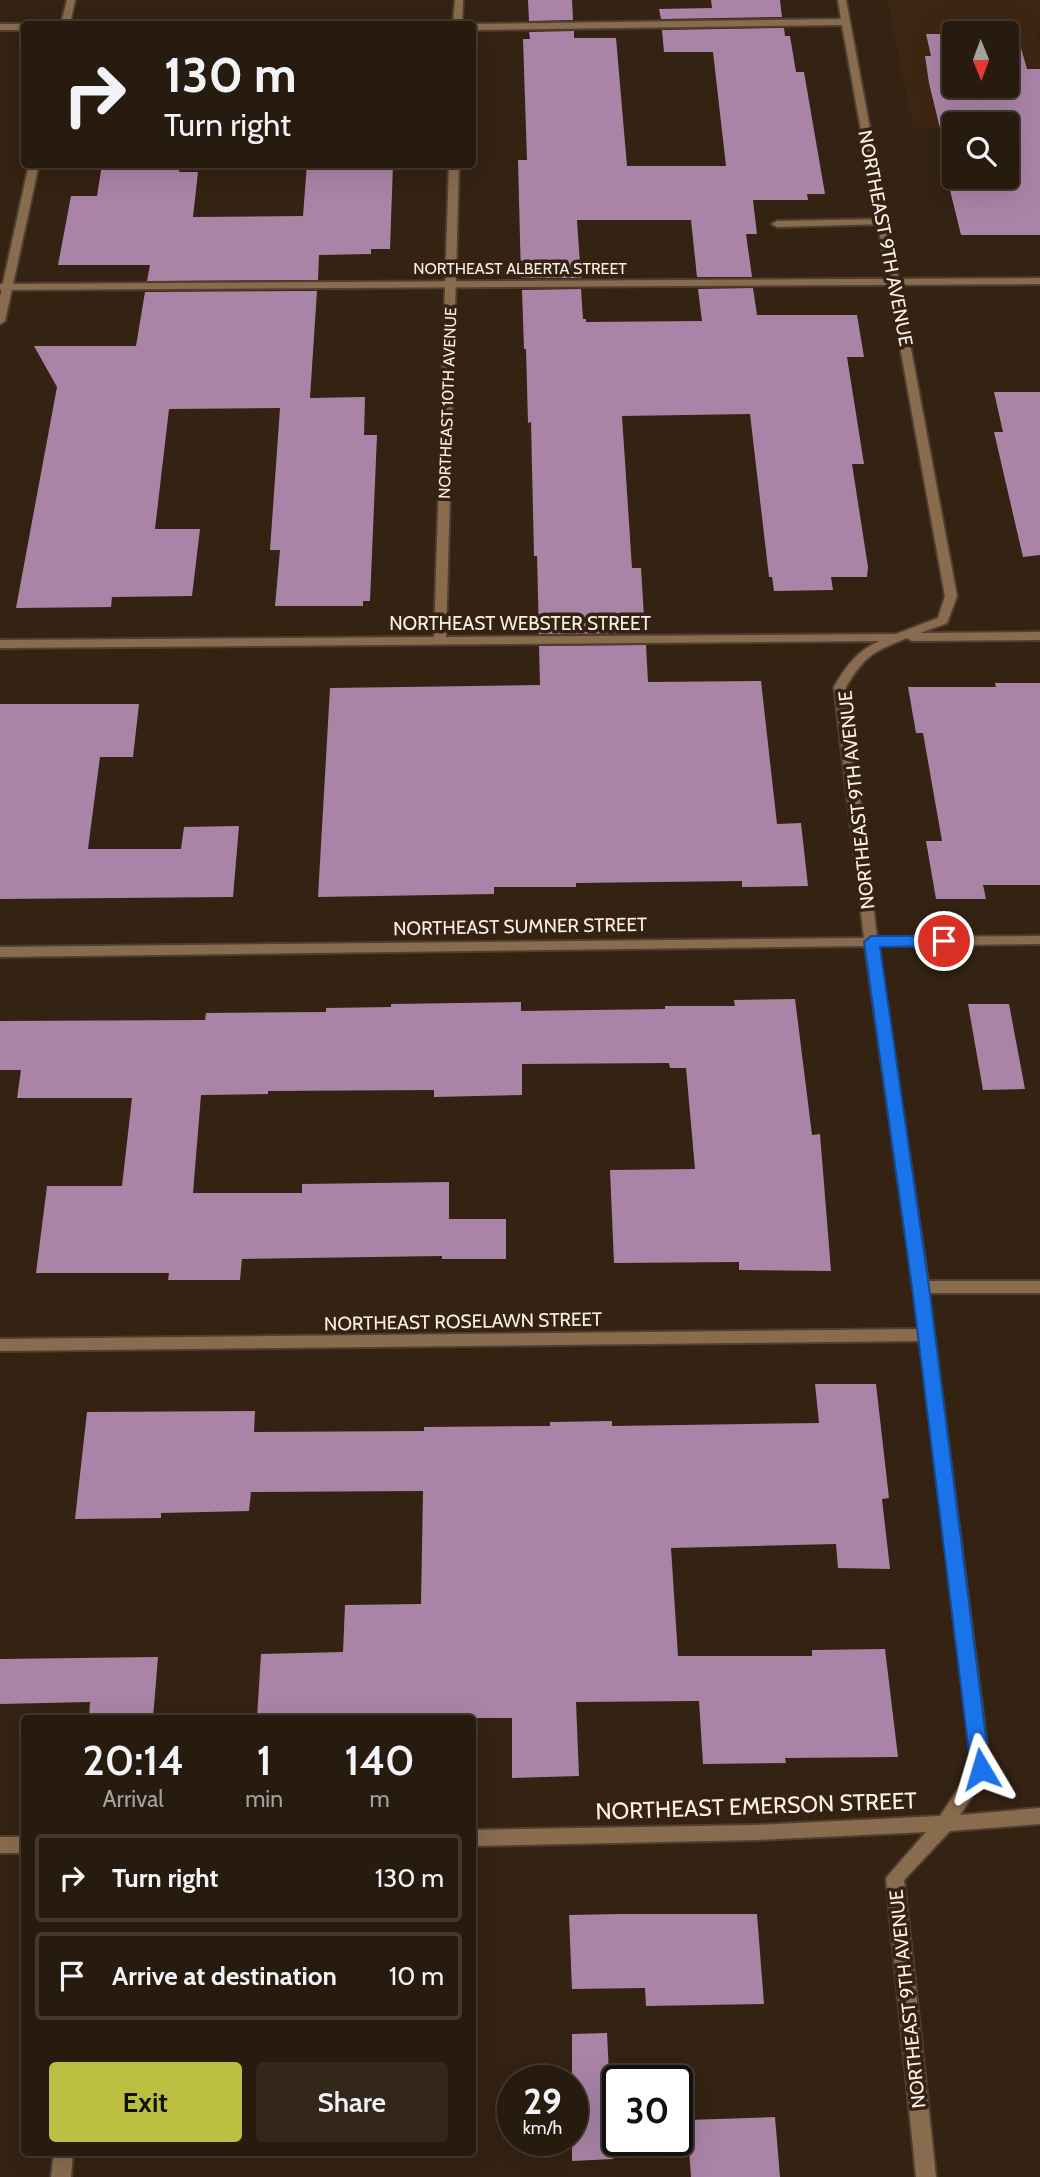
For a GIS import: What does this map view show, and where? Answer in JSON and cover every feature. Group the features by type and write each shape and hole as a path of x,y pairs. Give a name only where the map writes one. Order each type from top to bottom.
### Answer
{"street":[{"path":"66,21 71,0"},
{"path":"458,21 459,0"},
{"name":"NORTHEAST 9TH AVENUE","path":"842,0 951,596 943,620 870,649 852,667 840,687 871,942 921,1287 981,1769 943,1825 895,1878 926,2177"},
{"path":"476,27 846,22"},
{"path":"0,27 21,27"},
{"path":"0,321 4,287 33,168"},
{"name":"NORTHEAST 10TH AVENUE","path":"440,641 454,168"},
{"path":"777,223 883,222"},
{"name":"NORTHEAST ALBERTA STREET","path":"4,287 1040,281"},
{"name":"NORTHEAST WEBSTER STREET","path":"0,644 1040,636"},
{"name":"NORTHEAST SUMNER STREET","path":"0,952 1040,940"},
{"path":"921,1287 1040,1287"},
{"name":"NORTHEAST ROSELAWN STREET","path":"0,1345 926,1335"},
{"name":"NORTHEAST EMERSON STREET","path":"476,1838 811,1831 943,1825 1040,1816"},
{"path":"0,1845 21,1845"},
{"path":"61,2177 64,2156"}],"shaded area":[{"path":"887,0 1040,0 1040,29 1037,29 1040,41 1040,127 1019,126 1019,112 942,112 942,128 913,128"}],"building":[{"path":"528,0 572,0 573,20 529,21"},
{"path":"711,0 780,0 782,17 661,19 659,9 712,8"},
{"path":"784,28 785,36 790,36 796,72 804,72 825,194 807,194 808,200 753,200 757,234 746,234 752,277 697,277 691,220 577,220 581,278 521,278 518,160 527,160 523,39 530,39 529,32 574,31 574,38 616,38 627,166 726,166 713,52 664,52 662,30"},
{"path":"926,34 942,34 942,98 1019,98 1019,41 1027,69 1040,69 1040,235 961,235 950,189 1019,189 1019,112 942,112 942,137 925,56 931,56"},
{"path":"101,168 180,168 179,172 198,172 193,217 303,216 307,168 393,168 390,249 371,249 371,254 319,255 318,280 147,281 150,265 58,265 71,196 97,196"},
{"path":"753,288 757,315 857,315 864,357 847,357 864,464 852,464 868,567 867,577 831,577 833,590 774,591 772,577 769,577 750,414 622,416 632,568 641,568 645,633 539,634 531,422 528,423 522,290 581,289 583,319 586,319 586,322 702,321 698,289"},
{"path":"317,291 310,398 365,397 364,435 377,435 370,601 363,601 363,606 275,606 280,550 270,550 280,408 169,409 155,529 200,529 192,596 112,597 111,607 16,608 57,387 34,346 136,346 145,292"},
{"path":"994,392 1040,392 1040,555 1023,557 994,432 1003,432"},
{"path":"646,645 648,682 761,681 777,824 801,823 808,886 742,887 742,881 576,883 576,887 494,887 494,894 318,897 330,688 540,685 539,646"},
{"path":"995,683 1040,683 1040,885 983,885 986,899 936,899 926,841 942,841 923,733 916,733 908,687 996,687"},
{"path":"0,704 139,704 133,757 100,757 88,849 181,849 184,827 239,826 233,897 0,899"},
{"path":"795,999 812,1135 820,1134 831,1271 739,1270 739,1262 614,1263 610,1170 695,1169 686,1068 670,1068 669,1063 522,1064 522,1095 434,1097 434,1090 268,1091 268,1094 201,1095 193,1193 302,1193 302,1184 449,1182 449,1219 506,1219 506,1259 442,1259 442,1256 242,1259 240,1280 168,1280 169,1273 36,1273 47,1186 122,1186 132,1098 17,1098 21,1070 0,1070 0,1021 205,1020 206,1013 326,1012 326,1008 391,1007 391,1004 521,1002 521,1011 665,1009 665,1006 735,1006 734,1000"},
{"path":"968,1004 1009,1004 1025,1089 983,1090"},
{"path":"815,1384 876,1384 889,1498 882,1499 890,1569 838,1568 836,1544 671,1548 678,1656 812,1656 812,1650 885,1649 898,1757 785,1758 786,1763 703,1764 699,1701 576,1702 579,1776 512,1778 512,1718 476,1718 476,1715 257,1715 261,1654 343,1652 345,1605 421,1604 423,1491 251,1492 249,1511 161,1513 161,1518 75,1519 87,1412 255,1411 254,1432 424,1431 424,1427 550,1426 550,1422 612,1421 612,1426 819,1423"},
{"path":"158,1657 153,1715 89,1715 90,1702 0,1704 0,1659"},
{"path":"757,1914 764,2004 646,2006 645,1988 572,1989 569,1915"},
{"path":"607,2033 609,2065 602,2065 602,2156 613,2156 613,2159 572,2161 572,2156 588,2156 588,2065 572,2065 572,2034"},
{"path":"775,2117 780,2177 691,2177 690,2156 693,2156 693,2120"}],"route":[{"path":"944,941 871,942 921,1287 981,1769"}]}
